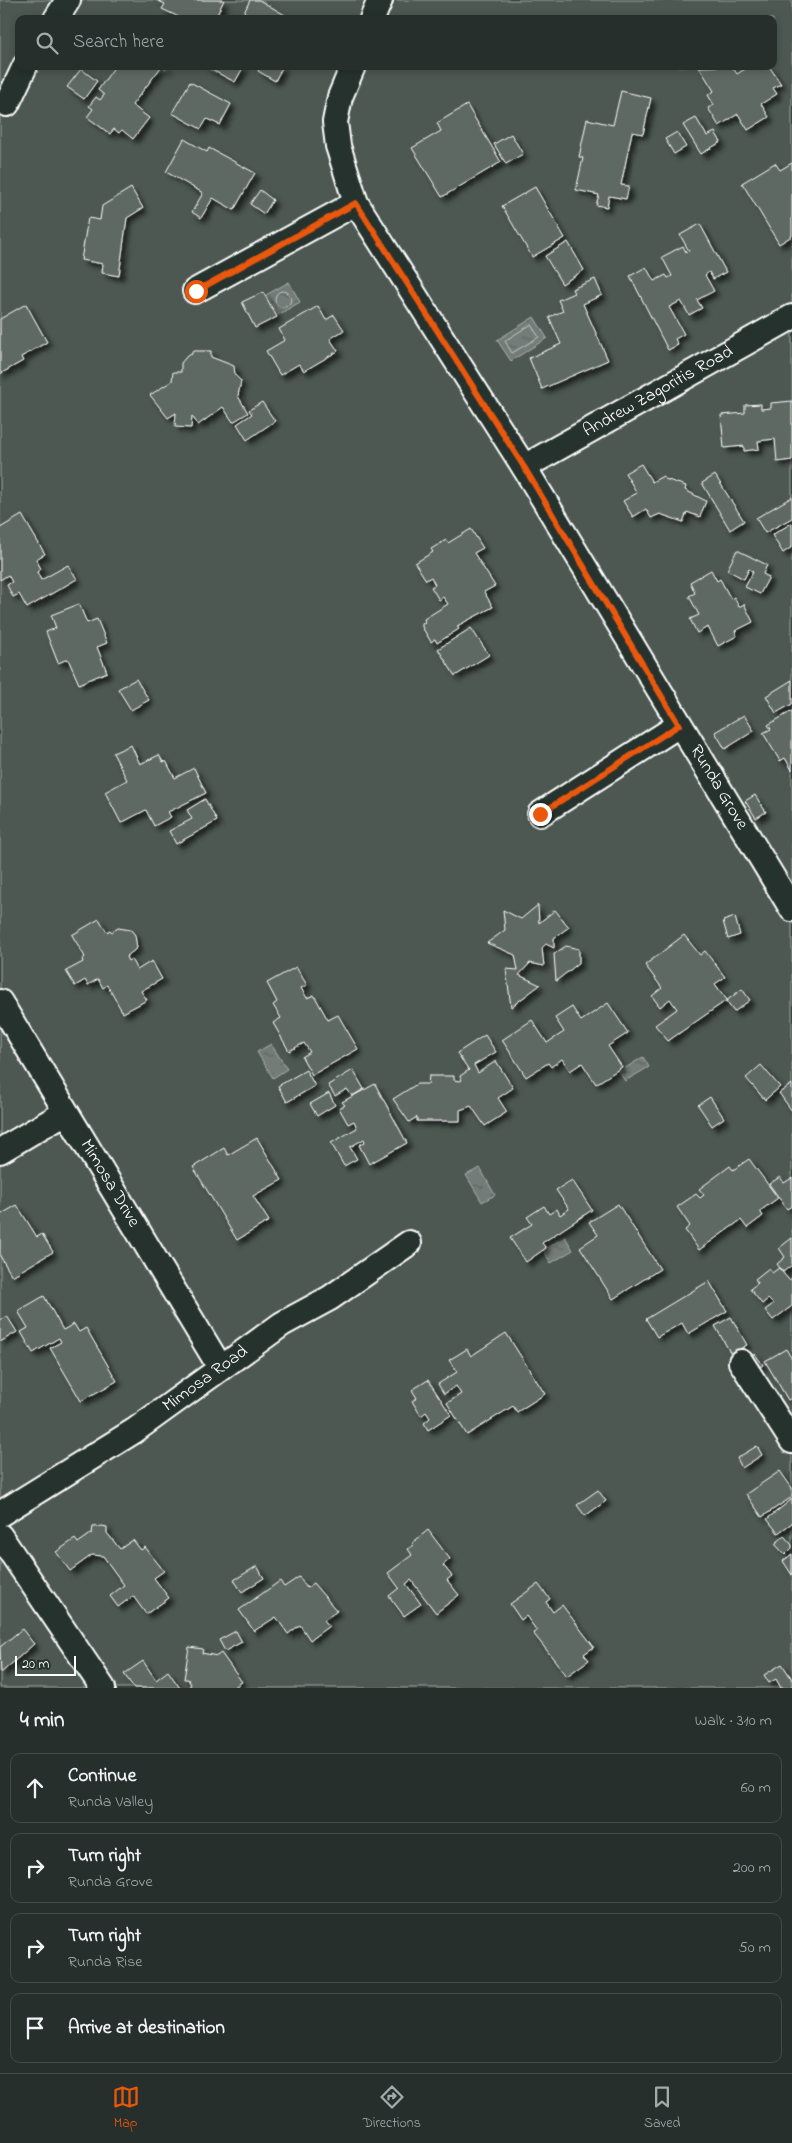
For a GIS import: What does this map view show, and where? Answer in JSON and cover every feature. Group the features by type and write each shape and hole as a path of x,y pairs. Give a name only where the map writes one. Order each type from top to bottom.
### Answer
{"street":[{"path":"59,15 68,0"},
{"path":"374,15 380,0"},
{"path":"7,104 23,70"},
{"name":"Runda Grove","path":"351,70 340,98 335,122 338,146 356,203 524,467 792,909"},
{"path":"196,291 356,203"},
{"name":"Andrew Zagoritis Road","path":"524,467 792,317"},
{"path":"540,814 679,725"},
{"name":"Mimosa Drive","path":"0,1002 220,1366"},
{"path":"0,1151 66,1112"},
{"name":"Mimosa Road","path":"0,1514 134,1431 220,1366 282,1324 330,1298 409,1243"},
{"path":"742,1362 788,1427"},
{"path":"0,1536 103,1688"}],"shaded area":[{"path":"0,0 792,0 792,1688 0,1688"}],"water":[{"path":"289,282 300,302 278,315 266,295"},
{"path":"534,317 547,338 511,361 497,340"},
{"path":"271,1044 287,1069 273,1078 257,1052"},
{"path":"643,1057 649,1067 625,1081 619,1072"},
{"path":"480,1168 495,1195 482,1202 466,1175"},
{"path":"565,1237 573,1250 551,1263 543,1250"}],"building":[{"path":"156,0 224,0 217,15 175,15 162,9 165,4"},
{"path":"250,0 259,0 285,15 243,15"},
{"path":"80,70 97,81 84,99 67,87"},
{"path":"112,70 159,70 132,105 149,118 133,139 122,130 119,133 114,129 110,134 87,117 93,109 89,106 96,97 100,100 104,95 98,90"},
{"path":"212,70 242,70 235,82"},
{"path":"259,70 281,70 275,81"},
{"path":"701,70 734,70 737,74 744,70 772,70 781,84 773,88 777,94 761,104 769,117 748,130 738,114 719,126 708,108 714,105 708,95 714,91"},
{"path":"190,82 231,104 220,125 207,119 201,129 172,113"},
{"path":"621,91 651,98 643,134 632,132 621,185 629,186 626,199 609,196 607,207 596,205 599,195 576,190 583,158 579,157 587,119 613,125"},
{"path":"467,105 501,162 442,197 412,148 441,131 437,123"},
{"path":"696,118 707,136 715,132 721,142 701,154 683,125"},
{"path":"677,132 686,147 674,154 665,139"},
{"path":"511,134 523,154 506,164 494,144"},
{"path":"184,139 207,152 209,148 255,173 234,210 213,198 201,218 192,212 203,193 166,172"},
{"path":"775,163 780,170 792,163 792,236 779,244 742,183"},
{"path":"535,187 565,238 532,257 502,206"},
{"path":"131,188 143,208 127,218 119,276 102,273 103,264 81,260 88,218 100,220 102,206"},
{"path":"260,190 273,200 264,214 250,204"},
{"path":"700,224 726,272 713,279 709,272 705,275 714,291 697,300 702,308 689,315 681,301 669,307 684,334 675,339 678,345 668,350 630,276 646,267 654,281 666,275 668,278 672,276 662,257 683,246 686,252 689,251 680,235"},
{"path":"568,242 584,270 562,284 545,256"},
{"path":"595,279 602,295 583,304 608,360 542,389 529,358 561,344 549,317 563,311 558,300 574,293 572,289"},
{"path":"263,292 277,317 255,328 242,302"},
{"path":"26,304 47,342 21,357 23,361 0,374 0,319"},
{"path":"318,306 326,320 334,315 344,330 330,339 338,351 304,371 299,364 280,375 266,351 285,340 279,329"},
{"path":"192,351 211,351 211,357 234,366 235,375 241,381 238,396 248,413 233,422 223,407 198,425 192,416 191,428 175,427 176,413 168,418 150,395 172,381 173,372 181,372 181,363 187,356 192,354"},
{"path":"792,401 792,460 777,462 775,439 758,441 759,449 744,451 744,446 724,448 721,415 745,413 745,405 761,404 761,409 771,408 771,403"},
{"path":"262,402 275,421 247,440 237,424 252,414 249,410"},
{"path":"641,464 652,482 663,476 665,479 686,486 685,490 706,501 700,517 687,512 683,522 660,514 651,518 646,509 633,517 623,501 637,493 625,473"},
{"path":"715,475 744,521 730,530 702,483"},
{"path":"792,497 792,518 765,533 756,518"},
{"path":"22,515 45,554 36,559 41,569 37,572 41,580 68,565 77,579 27,608 19,594 13,597 7,585 12,582 8,575 0,580 0,528"},
{"path":"792,523 792,547 783,553 772,535"},
{"path":"471,529 483,548 474,553 495,586 484,592 493,607 457,626 459,629 437,643 435,639 431,642 422,627 422,624 425,622 424,619 448,604 443,597 439,600 431,587 435,585 431,577 426,580 415,563 433,552 431,549 446,540 448,543"},
{"path":"737,550 767,565 763,574 769,577 760,594 745,587 753,572 749,569 744,579 727,570"},
{"path":"711,570 717,581 720,579 731,599 734,597 739,607 744,604 753,622 735,631 737,636 718,646 708,627 697,633 690,619 699,615 689,596 695,593 690,582"},
{"path":"79,604 87,623 97,619 107,643 97,647 107,672 79,684 68,659 58,663 46,632 56,628 51,615"},
{"path":"471,628 489,655 455,676 438,649"},
{"path":"136,679 149,700 131,710 118,689"},
{"path":"792,680 792,704 776,713 766,696"},
{"path":"792,711 792,770 785,758 780,761 763,733 771,729 768,725"},
{"path":"744,715 754,731 725,749 715,732"},
{"path":"131,745 140,764 159,755 163,762 166,761 175,778 194,768 206,793 168,812 171,817 154,826 146,810 121,823 105,792 127,780 113,753"},
{"path":"755,795 766,812 756,818 745,801"},
{"path":"205,799 217,821 176,844 169,831 192,819 187,810"},
{"path":"538,905 539,923 555,910 569,927 554,938 554,948 546,944 542,948 544,966 530,963 519,975 540,985 511,1007 506,969 518,970 515,955 487,943 505,930 503,910 521,919"},
{"path":"735,917 740,935 728,939 723,921"},
{"path":"99,919 107,932 110,930 112,932 118,928 131,930 135,935 137,948 126,957 128,961 131,959 137,970 152,961 162,979 141,991 147,1000 123,1013 107,985 103,988 98,979 88,985 85,980 75,986 66,971 83,962 82,959 85,957 72,935"},
{"path":"684,935 700,955 705,951 725,977 715,984 727,1000 668,1041 655,1025 677,1009 670,999 660,1007 652,996 662,988 645,965"},
{"path":"566,946 579,949 579,963 556,981 554,954"},
{"path":"296,967 307,985 301,988 307,998 314,995 328,1020 338,1015 358,1049 312,1075 302,1057 310,1052 304,1043 289,1051 273,1023 281,1018 273,1005 277,1002 267,983"},
{"path":"742,989 750,1000 734,1012 726,1001"},
{"path":"608,1003 628,1033 608,1046 622,1067 596,1084 582,1063 570,1071 562,1059 551,1067 548,1063 526,1077 502,1040 532,1020 547,1043 564,1032 555,1018 572,1007 581,1021"},
{"path":"485,1035 496,1052 474,1065 478,1073 496,1061 513,1088 498,1098 507,1112 485,1126 471,1106 460,1110 460,1121 417,1121 417,1117 409,1122 393,1099 417,1084 428,1084 429,1076 454,1076 454,1080 462,1080 460,1076 469,1070 457,1053"},
{"path":"761,1065 780,1087 765,1100 746,1078"},
{"path":"306,1070 315,1086 287,1102 278,1086"},
{"path":"353,1070 364,1089 352,1096 347,1089 335,1096 328,1085"},
{"path":"375,1084 407,1143 369,1164 359,1145 365,1142 364,1139 350,1147 357,1159 344,1166 331,1143 357,1128 354,1121 348,1124 339,1108 345,1105 342,1102"},
{"path":"792,1084 792,1111 779,1093"},
{"path":"329,1093 335,1105 317,1116 310,1104"},
{"path":"710,1097 724,1118 712,1126 698,1105"},
{"path":"257,1138 282,1180 253,1196 269,1221 237,1240 193,1167 224,1148 228,1155"},
{"path":"749,1159 778,1198 760,1211 763,1216 747,1228 741,1220 699,1250 685,1230 690,1226 677,1207 696,1194 700,1198 704,1195 699,1189 730,1166 733,1170"},
{"path":"780,1177 784,1183 792,1178 792,1206 787,1209 769,1184"},
{"path":"572,1180 592,1210 542,1243 546,1248 526,1262 510,1238 532,1224 527,1217 544,1206 549,1214 557,1209 560,1215 569,1209 556,1190"},
{"path":"618,1204 660,1269 613,1299 580,1247 598,1235 589,1222"},
{"path":"17,1205 37,1237 42,1234 53,1252 12,1276 0,1256 0,1215"},
{"path":"792,1238 792,1265 783,1272 777,1264 785,1257 779,1248"},
{"path":"769,1268 772,1273 779,1268 789,1280 792,1278 792,1306 773,1320 765,1310 773,1304 768,1299 762,1304 750,1289 758,1283 755,1279"},
{"path":"709,1281 727,1311 688,1334 682,1323 657,1337 646,1319"},
{"path":"44,1296 63,1330 74,1324 79,1332 86,1328 117,1381 81,1401 50,1348 61,1342 59,1338 33,1353 21,1332 28,1328 18,1311"},
{"path":"7,1316 17,1332 0,1342 0,1320"},
{"path":"731,1317 747,1345 731,1354 715,1326"},
{"path":"506,1333 545,1394 517,1412 513,1406 467,1435 447,1403 461,1394 456,1386 444,1394 438,1384 457,1372 449,1360 467,1349 471,1356"},
{"path":"786,1349 792,1359 792,1398 788,1400 765,1361"},
{"path":"755,1354 763,1365 757,1369 749,1357"},
{"path":"428,1380 451,1415 428,1430 424,1423 430,1418 426,1412 421,1416 412,1401 417,1398 412,1390"},
{"path":"757,1446 762,1455 742,1468 737,1458"},
{"path":"780,1471 792,1488 792,1497 762,1517 746,1494"},
{"path":"598,1490 606,1501 585,1516 577,1505"},
{"path":"792,1499 792,1523 778,1533 767,1519"},
{"path":"93,1527 107,1527 107,1533 120,1549 133,1540 141,1550 145,1547 164,1571 154,1578 169,1598 146,1614 133,1596 118,1607 110,1596 124,1585 103,1556 92,1555 70,1571 56,1552 75,1539 78,1543 92,1533"},
{"path":"428,1530 450,1559 443,1565 452,1576 447,1580 459,1595 436,1613 411,1580 406,1584 421,1604 404,1616 389,1596 399,1588 388,1573 412,1555 408,1549 414,1545 412,1543"},
{"path":"784,1536 792,1545 792,1548 785,1555 775,1544"},
{"path":"792,1554 792,1575 783,1561"},
{"path":"257,1566 264,1578 242,1592 234,1580"},
{"path":"299,1577 307,1588 313,1583 337,1611 324,1620 329,1626 310,1640 300,1625 288,1634 276,1617 254,1631 239,1610 280,1581 284,1587"},
{"path":"538,1584 550,1599 546,1602 553,1612 562,1605 594,1647 584,1654 589,1660 567,1676 533,1633 537,1631 526,1616 521,1620 510,1604"},
{"path":"22,1629 34,1644 1,1673 0,1647"},
{"path":"236,1631 242,1642 225,1651 219,1640"},
{"path":"189,1647 203,1649 202,1653 217,1656 221,1653 242,1682 233,1688 187,1688 191,1685 188,1679 184,1679"},
{"path":"143,1661 156,1680 168,1671 180,1688 134,1688 124,1674"},
{"path":"782,1664 792,1679 792,1686 789,1688 781,1688 776,1679 769,1683 764,1675"}],"route":[{"path":"196,291 356,203 524,467 679,725 540,814"}]}
